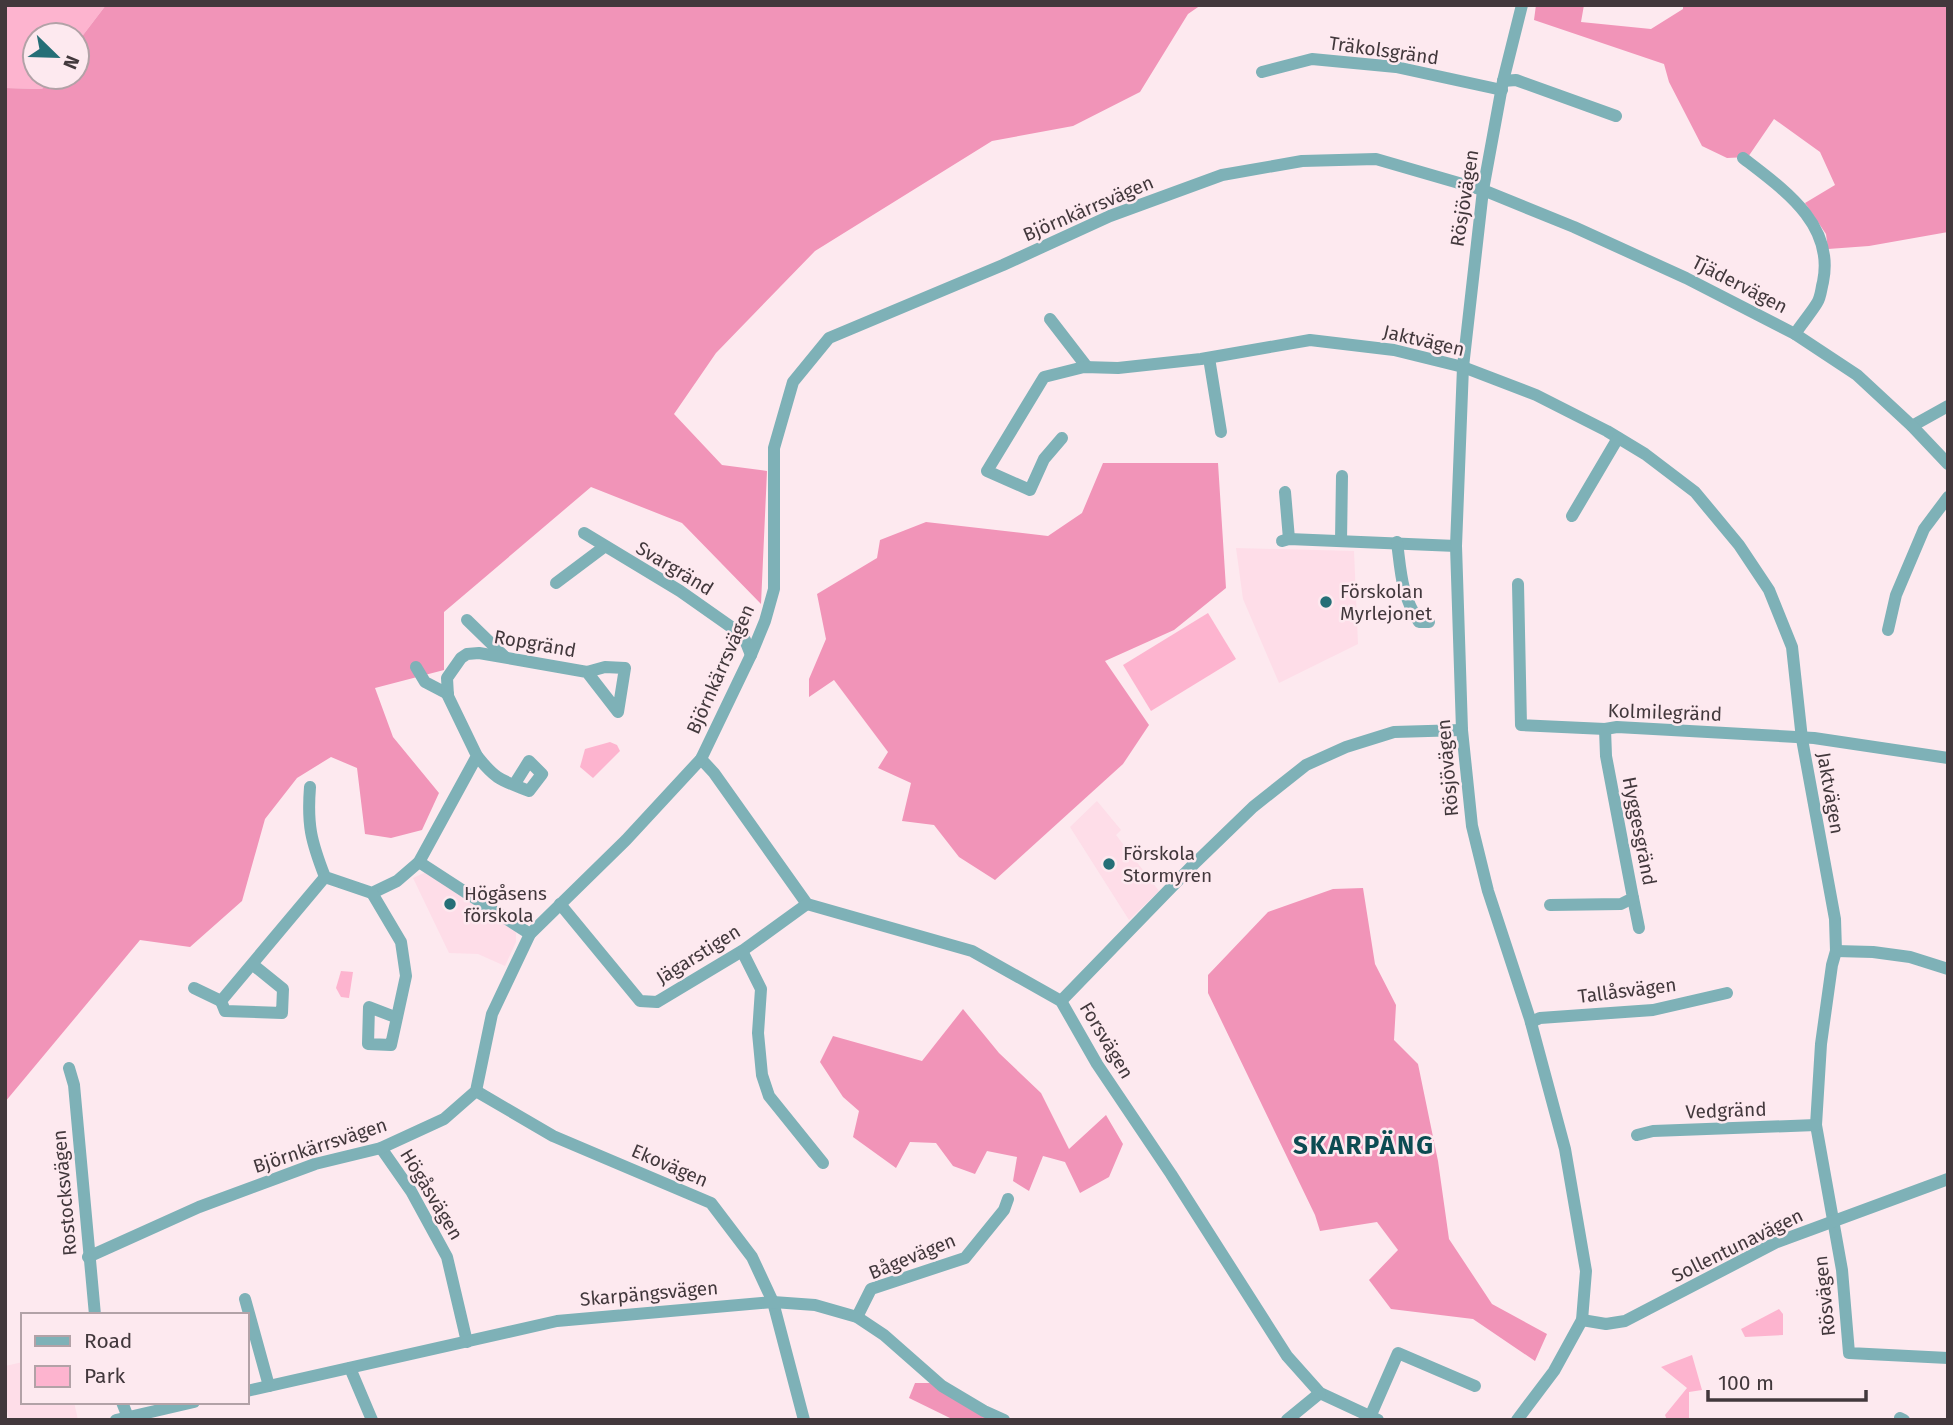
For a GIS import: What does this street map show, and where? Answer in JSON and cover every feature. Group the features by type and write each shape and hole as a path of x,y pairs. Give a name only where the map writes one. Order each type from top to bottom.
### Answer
{"street":[{"name":"Rösjövägen","path":"1517,1420 1554,1371 1582,1320 1586,1271 1565,1149 1531,1022 1489,891 1472,826 1462,730 1456,546 1463,366 1483,190 1502,85 1522,5"},
{"name":"Träkolsgränd","path":"1262,72 1312,60 1396,67 1502,85"},
{"path":"1502,85 1516,80 1616,116"},
{"path":"1743,158 1781,188 1802,208 1817,228 1826,269 1819,301 1795,334"},
{"name":"Björnkärrsvägen","path":"88,1256 199,1207 255,1186 315,1164 381,1148 444,1119 476,1091 492,1014 530,934 626,840 701,759 751,655 774,589 774,448 793,382 829,338 1010,262 1111,216 1222,175 1302,161 1376,159 1483,190"},
{"name":"Tjädervägen","path":"1483,190 1674,272 1795,334 1857,375 1948,464"},
{"path":"1050,319 1087,367"},
{"name":"Jaktvägen","path":"1062,438 1044,460 1030,490 987,471 1044,377 1087,367 1118,368 1209,358 1310,340 1394,350 1463,366 1536,395 1618,438 1645,454 1695,492 1739,545 1769,590 1792,647 1802,739 1835,919 1836,951 1821,1044 1816,1125 1833,1220"},
{"path":"1209,358 1221,432"},
{"path":"1912,426 1948,406"},
{"path":"1572,516 1618,438"},
{"path":"1341,541 1342,476"},
{"path":"1285,492 1285,540 1456,546"},
{"path":"1888,631 1896,595 1924,529 1948,497"},
{"name":"Svargränd","path":"584,533 680,591 734,629 745,640 751,655"},
{"path":"1397,542 1398,570 1402,586 1419,622 1429,622"},
{"path":"556,583 604,547"},
{"name":"Kolmilegränd","path":"1518,584 1521,725 1605,729 1617,727 1814,738 1948,758"},
{"path":"467,620 505,656"},
{"name":"Ropgränd","path":"448,694 447,678 467,654 505,656 587,672"},
{"path":"416,667 425,682 448,694 477,756 493,776 514,785"},
{"name":"Hyggesgränd","path":"1550,905 1621,904 1633,898 1606,756 1605,729"},
{"path":"1061,1001 1245,814 1306,765 1346,747 1394,732 1462,730"},
{"path":"372,893 397,881 419,862 477,756"},
{"path":"701,759 807,904"},
{"path":"310,787 307,819 325,877"},
{"path":"419,862 530,934"},
{"path":"325,877 372,893 401,942 405,976 396,1017"},
{"path":"221,1001 325,877"},
{"path":"1633,898 1639,928"},
{"name":"Jägarstigen","path":"560,904 639,1001 657,1002 742,951 807,904"},
{"name":"Forsvägen","path":"807,904 972,951 1061,1001 1097,1065 1171,1174 1287,1356 1320,1393 1374,1418 1398,1353 1475,1386"},
{"path":"742,951 761,989 758,1033 762,1075 769,1096 823,1163"},
{"path":"1836,951 1910,957 1948,969"},
{"path":"194,988 221,1001 225,1011 282,1013 283,989 251,964"},
{"name":"Tallåsvägen","path":"1531,1022 1540,1018 1653,1010 1727,993"},
{"name":"Rostocksvägen","path":"69,1068 74,1085 95,1313"},
{"name":"Ekovägen","path":"476,1091 553,1136 711,1203 752,1257 773,1302 804,1420"},
{"name":"Vedgränd","path":"1637,1135 1653,1131 1816,1125"},
{"name":"Högåsvägen","path":"381,1148 411,1191 447,1257 467,1342"},
{"name":"Sollentunavägen","path":"1582,1320 1605,1324 1625,1321 1777,1242 1948,1179"},
{"name":"Bågevägen","path":"857,1317 871,1289 965,1258 1004,1210 1008,1199"},
{"name":"Rösvägen","path":"1833,1220 1843,1280 1849,1353 1948,1358"},
{"path":"245,1299 269,1386"},
{"name":"Skarpängsvägen","path":"248,1391 557,1321 773,1302 815,1305 857,1317 884,1335 943,1386 1004,1420"},
{"path":"350,1367 372,1420"},
{"path":"1287,1420 1320,1393"},
{"path":"124,1419 186,1404"}],"shaded area":[{"path":"106,5 1201,5 1188,14 1140,92 1073,126 992,141 815,251 716,353 674,414 722,465 767,471 761,604 682,523 591,487 444,612 444,670 375,688 393,737 439,793 422,830 391,838 365,834 357,768 331,757 297,778 265,819 242,901 190,947 140,940 5,1102 5,88 21,88 21,91 91,91 91,25"},
{"path":"1536,5 1584,5 1581,22 1651,29 1683,9 1683,5 1948,5 1948,232 1869,246 1828,249 1826,234 1805,203 1835,185 1820,152 1774,119 1748,157 1727,158 1702,146 1669,82 1664,64 1534,20"},
{"path":"1103,463 1218,463 1226,588 1174,630 1105,661 1149,725 1123,764 995,880 959,857 934,825 902,821 911,783 878,768 888,752 834,680 809,697 809,679 826,639 817,594 877,558 880,540 926,522 1048,536 1082,513"},
{"path":"1236,548 1354,551 1358,644 1279,683 1243,599"},
{"path":"1097,801 1121,830 1116,835 1159,891 1129,920 1070,827"},
{"name":"Högåsens förskola","path":"426,872 516,932 516,942 505,966 478,954 449,953 413,878"},
{"path":"1363,888 1375,964 1396,1005 1394,1040 1418,1064 1438,1161 1449,1239 1492,1304 1547,1334 1535,1361 1473,1319 1391,1309 1369,1280 1398,1250 1377,1222 1320,1231 1315,1215 1208,993 1208,975 1268,912 1333,889"},
{"path":"963,1009 999,1053 1041,1093 1069,1149 1106,1115 1123,1144 1109,1177 1080,1193 1065,1162 1043,1156 1029,1191 1013,1181 1017,1157 987,1151 975,1174 953,1166 936,1143 910,1142 896,1168 853,1137 859,1111 843,1097 820,1062 833,1036 922,1061"},
{"path":"21,1362 21,1404 74,1404 78,1420 9,1420 5,1402 5,1366"},
{"path":"915,1383 931,1383 992,1420 954,1420 909,1398"}],"green space":[{"path":"5,5 106,5 91,25 91,21 21,21 21,88 5,88"},
{"path":"1208,613 1236,659 1151,711 1123,665"},
{"path":"610,742 617,745 620,751 593,778 580,767 585,749"},
{"path":"341,971 353,972 349,998 341,997 336,988"},
{"path":"1779,1309 1783,1314 1783,1335 1745,1337 1741,1329"},
{"path":"1692,1355 1702,1390 1689,1392 1689,1420 1667,1420 1665,1415 1687,1388 1661,1367"}],"place":[{"name":"Förskolan Myrlejonet","path":"1326,602"},
{"name":"Förskola Stormyren","path":"1109,864"},
{"name":"Högåsens förskola","path":"450,904"}],"district":[{"name":"SKARPÄNG","path":"1364,1145"}]}
